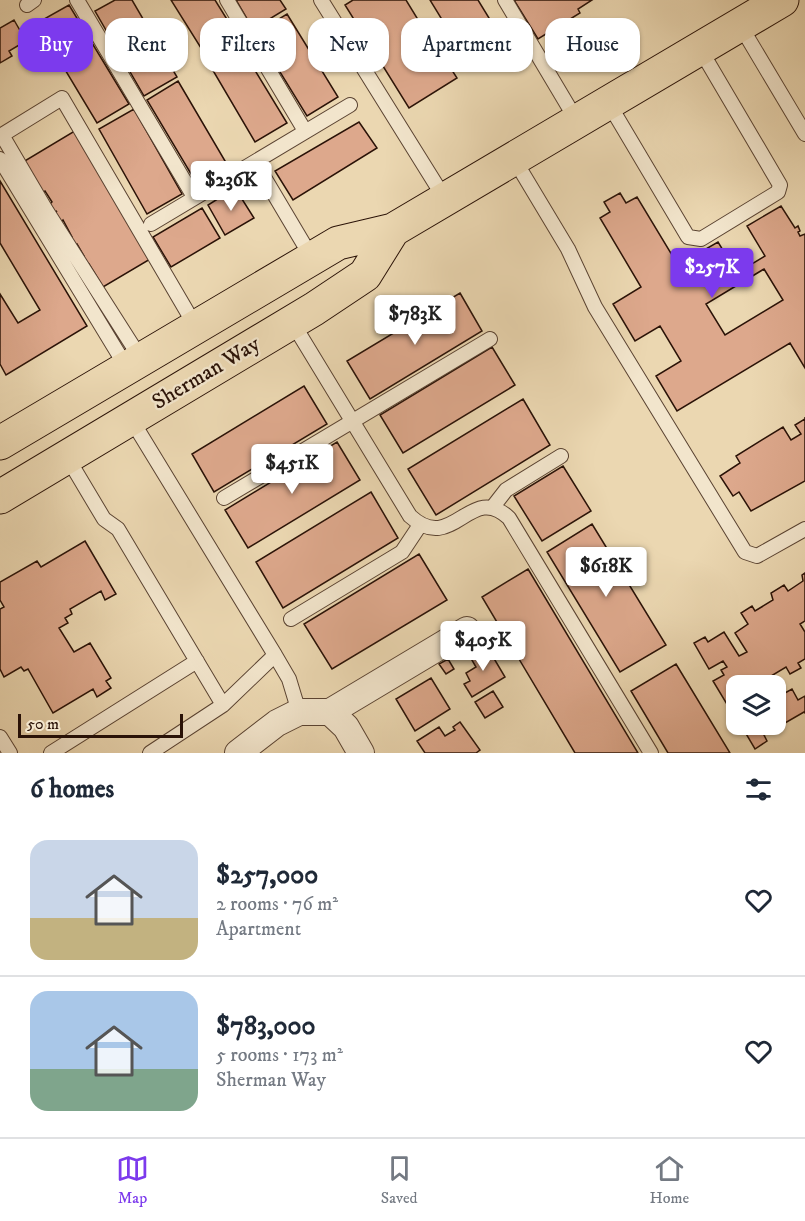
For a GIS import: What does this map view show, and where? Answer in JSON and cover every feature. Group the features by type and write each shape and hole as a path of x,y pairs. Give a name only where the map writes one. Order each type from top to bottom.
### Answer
{"main road":[{"name":"Sherman Way","path":"0,443 338,243 393,230 782,0"},
{"name":"Sherman Way","path":"0,497 292,322 365,275 393,230"}],"street":[{"path":"238,753 277,723 299,712 330,712 467,630"},
{"path":"330,712 346,727 361,753"}],"lane":[{"path":"77,0 194,197"},
{"path":"227,0 306,131"},
{"path":"321,0 445,199"},
{"path":"505,0 577,121"},
{"path":"740,25 805,134"},
{"path":"609,104 688,237 701,239 778,192 780,185 700,49"},
{"path":"134,364 2,135 62,98 196,327"},
{"path":"151,224 350,105"},
{"path":"0,159 134,364"},
{"path":"514,159 568,249 595,307 745,552 757,556 805,529"},
{"path":"255,162 312,258"},
{"path":"292,322 410,516 420,525 428,528 442,528 479,508 501,511 508,518 651,753"},
{"path":"224,498 490,339"},
{"path":"131,418 289,679 299,712"},
{"path":"492,508 506,490 561,456"},
{"path":"67,457 104,519 118,529 223,705"},
{"path":"291,619 402,552 420,525"},
{"path":"150,753 223,705 275,655"},
{"path":"51,753 197,661"},
{"path":"0,737 10,753"}],"building":[{"path":"115,0 132,0 143,18 105,18 105,28 95,11"},
{"path":"171,0 215,0 226,18 200,18 200,46 188,27 188,18 182,18"},
{"path":"236,0 280,0 286,9 271,18 247,18"},
{"path":"353,0 406,0 417,18 401,18 401,72 453,72 457,78 409,108 387,72 389,72 389,18 353,18 345,5"},
{"path":"430,0 478,0 489,18 441,18"},
{"path":"514,0 592,0 578,9 580,13 572,18 545,18 545,35 538,39 533,31 533,18 525,18"},
{"path":"69,5 77,18 46,18"},
{"path":"14,20 18,27 18,46 9,51 12,56 0,63 0,28"},
{"path":"296,29 308,48 308,72 323,72 338,97 307,116 280,72 296,72"},
{"path":"93,45 105,64 105,72 110,72 129,104 97,123 66,72 93,72"},
{"path":"130,72 174,72 177,77 144,96"},
{"path":"214,72 256,72 287,123 255,142"},
{"path":"178,81 228,166 197,184 147,100"},
{"path":"134,109 182,194 147,214 99,129"},
{"path":"359,122 377,148 293,200 275,171"},
{"path":"78,129 152,258 103,287 82,257 84,256 77,244 75,245 70,238 72,237 63,220 61,222 55,213 57,211 55,212 50,204 52,202 45,191 42,193 23,162"},
{"path":"0,181 87,326 6,375 0,364 0,294 18,323 40,310 0,243"},
{"path":"235,188 254,218 225,235 208,205"},
{"path":"620,193 626,203 637,197 678,265 718,242 737,273 765,256 747,226 781,206 795,228 798,226 800,236 805,234 805,368 790,343 677,411 656,376 681,361 660,326 635,341 613,304 641,287 600,218 610,212 604,202","holes":["764,269 783,300 725,335 706,304"]},
{"path":"202,208 220,238 171,267 153,237"},
{"path":"460,293 482,331 370,399 347,361"},
{"path":"492,347 515,385 403,453 380,415"},
{"path":"304,386 327,424 214,492 192,454"},
{"path":"523,399 550,445 436,515 408,469"},
{"path":"805,419 805,481 751,511 739,492 733,496 720,476 740,463 736,456 783,427 791,440 801,434 795,425"},
{"path":"337,442 360,480 248,548 225,510"},
{"path":"563,466 591,511 542,541 514,496"},
{"path":"371,492 398,538 283,608 256,562"},
{"path":"592,524 666,645 620,672 547,552"},
{"path":"85,541 116,594 105,600 101,591 70,609 72,614 65,618 68,623 59,628 74,652 90,643 111,678 106,681 111,688 97,697 93,689 53,713 28,669 24,671 21,667 4,677 0,669 0,609 4,607 0,600 0,582 37,561 41,567"},
{"path":"419,554 447,600 332,669 304,624"},
{"path":"528,569 638,753 575,753 482,597"},
{"path":"805,573 805,621 800,624 805,632 805,659 798,663 801,668 790,674 786,667 773,675 726,675 726,703 713,681 724,675 721,670 727,667 723,661 709,669 694,643 705,637 708,642 724,632 739,656 747,652 735,633 748,624 741,613 752,606 755,611 773,600 771,593 784,585 788,591 803,581 802,575"},
{"path":"486,645 505,677 472,697 464,684 470,681 466,673 476,667 469,655"},
{"path":"448,659 454,669 446,674 439,664"},
{"path":"676,664 730,753 668,753 631,691"},
{"path":"431,678 450,709 415,731 396,699"},
{"path":"792,689 798,700 805,696 805,713 786,722 786,692"},
{"path":"493,691 503,707 485,718 475,702"},
{"path":"460,722 480,750 476,753 425,753 417,741 439,727 445,736 455,730 453,727"},
{"path":"747,735 764,735 767,741 755,749"}]}
